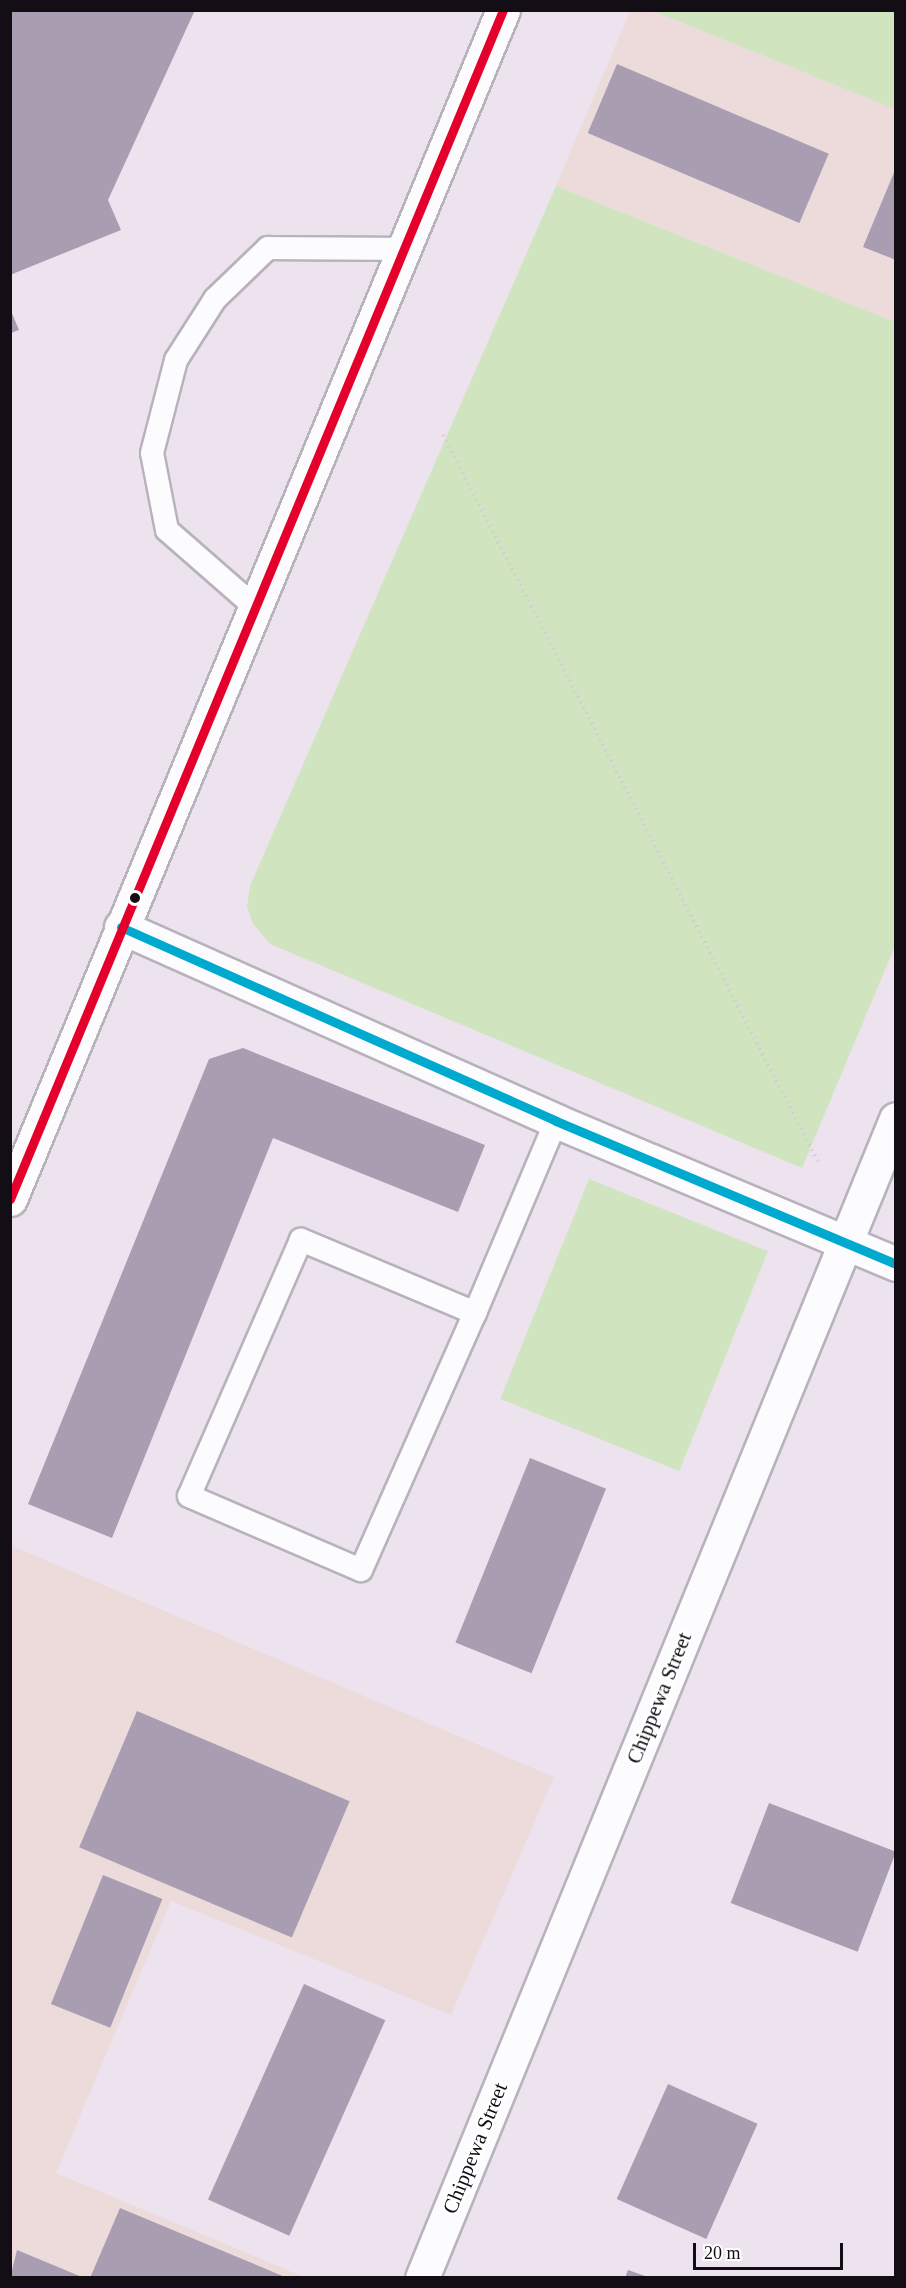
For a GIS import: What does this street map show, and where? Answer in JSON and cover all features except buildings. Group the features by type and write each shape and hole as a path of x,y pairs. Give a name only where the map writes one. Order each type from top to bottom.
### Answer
{"street":[{"path":"10,1199 121,927 504,10"},
{"path":"121,927 556,1121 896,1264"},
{"name":"Chippewa Street","path":"422,2277 896,1119"}],"lane":[{"path":"255,607 167,531 152,453 176,360 215,299 268,248 405,249"},
{"path":"475,1313 300,1240 189,1496 361,1570 475,1313 556,1121"}],"path":[{"path":"443,435 818,1162"}],"shaded area":[{"path":"630,11 653,11 895,109 895,322 556,186"},
{"path":"10,1545 554,1777 451,2015 171,1901 56,2173 304,2277 11,2277"}],"green space":[{"path":"653,11 895,11 895,109"},
{"path":"556,186 895,322 895,946 802,1168 270,944 253,924 247,907 250,886"},
{"path":"589,1179 768,1251 679,1471 500,1399"}],"transit line":[{"path":"10,1199 503,10"},
{"path":"121,927 556,1121 896,1264"}]}
